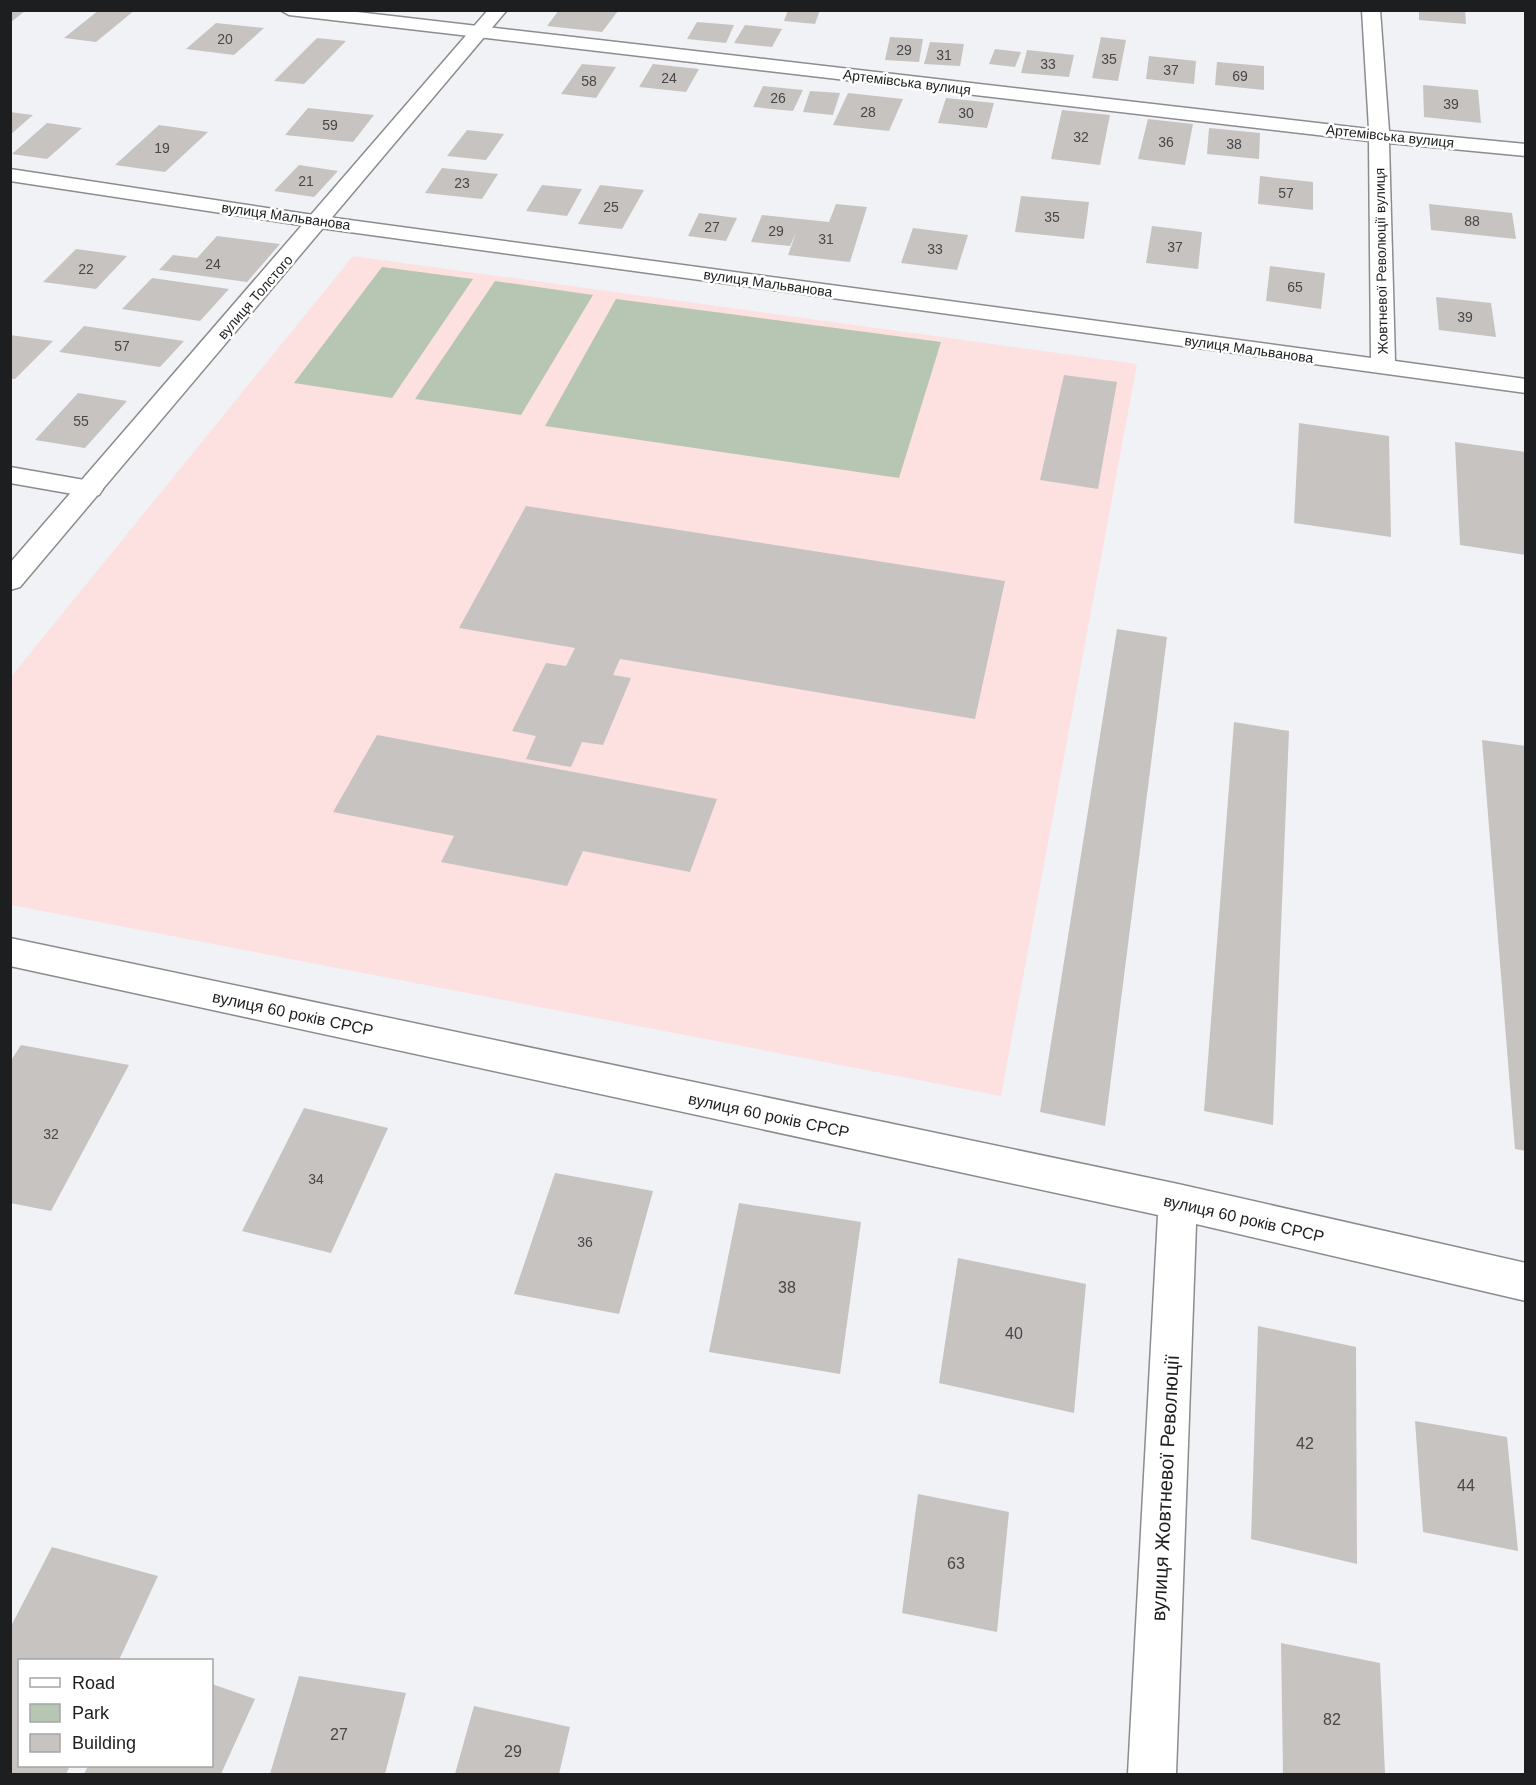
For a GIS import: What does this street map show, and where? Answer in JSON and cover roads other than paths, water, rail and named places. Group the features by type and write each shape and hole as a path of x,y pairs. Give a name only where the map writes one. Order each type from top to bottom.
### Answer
{"street":[{"name":"Артемівська вулиця","path":"289,10 1379,136 1526,150"},
{"name":"вулиця Толстого","path":"10,582 320,222 498,10"},
{"name":"Жовтневої Революції вулиця","path":"1371,10 1379,136 1383,367"},
{"name":"вулиця Мальванова","path":"10,175 320,222 1526,386"},
{"path":"10,476 90,489"},
{"name":"вулиця 60 років СРСР","path":"10,952 1178,1202 1526,1282"},
{"name":"вулиця Жовтневої Революції","path":"1152,1774 1178,1202"}]}
